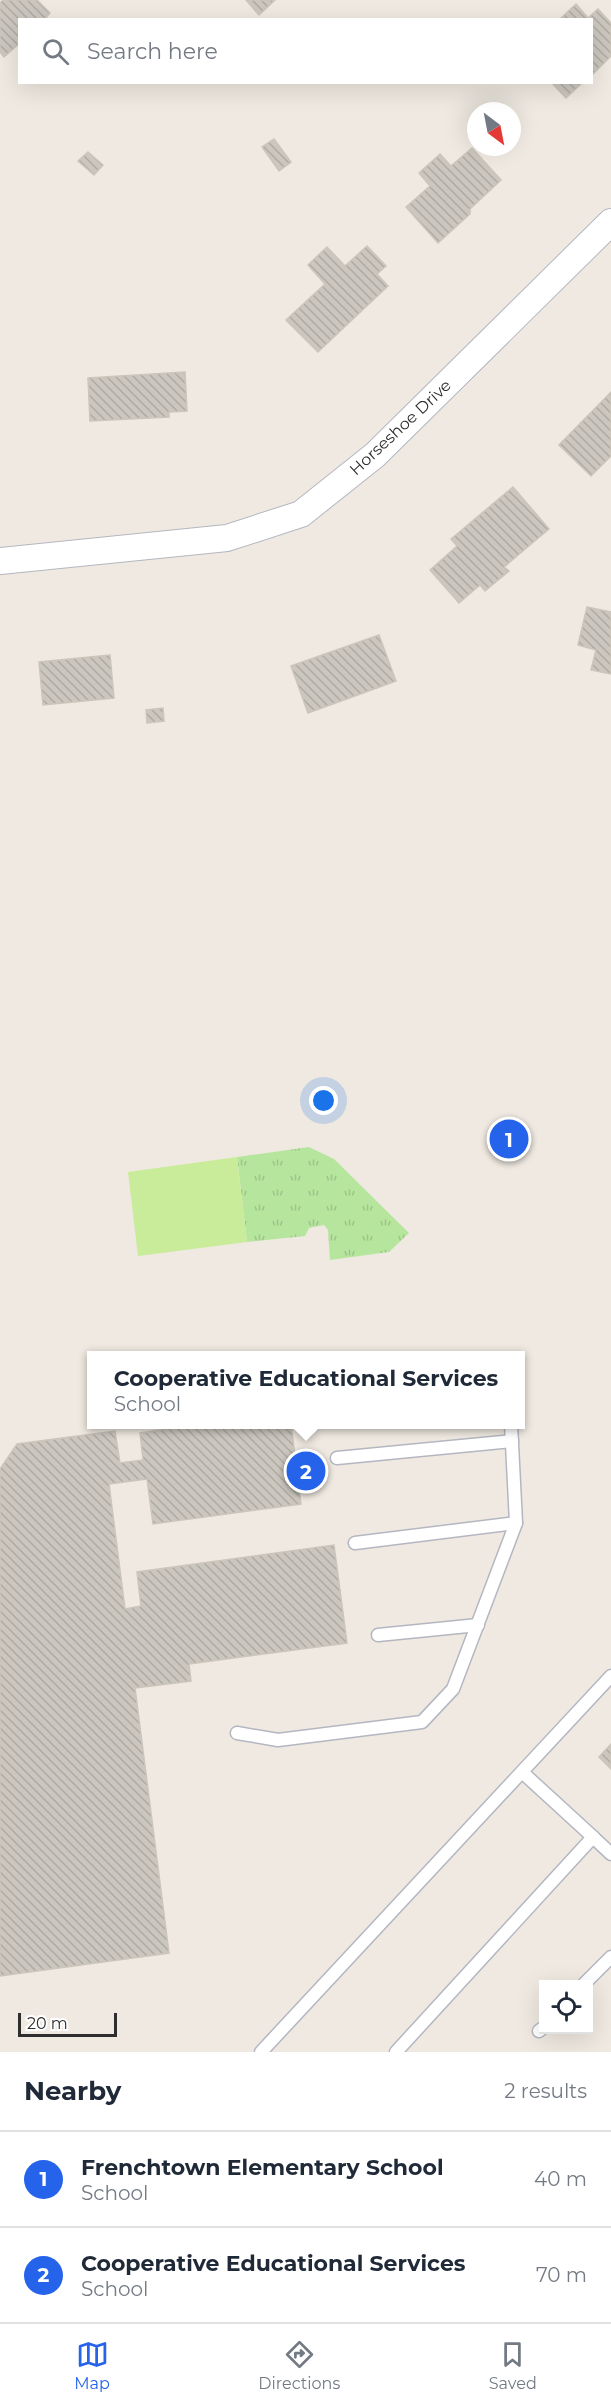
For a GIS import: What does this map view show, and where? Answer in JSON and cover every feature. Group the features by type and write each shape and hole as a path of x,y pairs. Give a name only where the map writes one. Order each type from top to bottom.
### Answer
{"street":[{"name":"Horseshoe Drive","path":"0,561 226,538 301,514 375,455 611,222"}],"lane":[{"path":"237,1733 278,1740 422,1722 453,1689 516,1523 511,1429"},
{"path":"337,1458 512,1441"},
{"path":"355,1543 516,1523"},
{"path":"378,1635 478,1625"},
{"path":"261,2052 611,1676"},
{"path":"522,1772 611,1854"},
{"path":"396,2052 593,1838"},
{"path":"588,1980 611,1957"}],"green space":[{"path":"309,1147 334,1159 409,1233 389,1252 330,1260 328,1230 324,1225 309,1228 305,1236 247,1242 237,1157"},
{"path":"237,1157 247,1242 138,1256 128,1172"}],"building":[{"path":"3,0 37,0 50,13 46,18 18,18 18,45 4,57 0,52 0,3"},
{"path":"246,0 275,0 259,15"},
{"path":"576,4 588,18 561,18"},
{"path":"598,9 611,23 611,56 593,74 593,18 588,18"},
{"path":"553,84 581,84 566,98"},
{"path":"274,139 291,162 279,171 262,147"},
{"path":"88,152 103,165 94,175 78,161"},
{"path":"467,152 467,156 479,156 501,180 470,209 470,214 438,243 406,207 430,186 419,173 440,154 451,166"},
{"path":"367,246 386,266 377,274 388,286 318,352 286,320 325,284 308,265 327,247 345,266"},
{"path":"185,372 187,411 169,412 169,417 90,421 88,378"},
{"path":"611,392 611,456 591,476 559,445"},
{"path":"513,487 549,529 504,567 509,571 485,591 480,585 459,603 430,570 457,546 451,539"},
{"path":"587,607 611,612 611,674 591,670 596,650 578,645"},
{"path":"379,635 396,681 308,713 291,666"},
{"path":"110,655 114,698 43,705 39,662"},
{"path":"163,708 164,721 147,723 146,710"},
{"path":"168,1429 292,1429 301,1504 153,1524 147,1479 109,1484 125,1609 141,1606 137,1572 334,1545 347,1643 189,1664 191,1681 135,1688 169,1953 0,1976 0,1469 17,1444 115,1431 120,1463 143,1460 140,1433"},
{"path":"611,1744 611,1769 599,1757"}],"place":[{"name":"Frenchtown Elementary School","path":"509,1139"},
{"name":"Cooperative Educational Services","path":"306,1471"}]}
